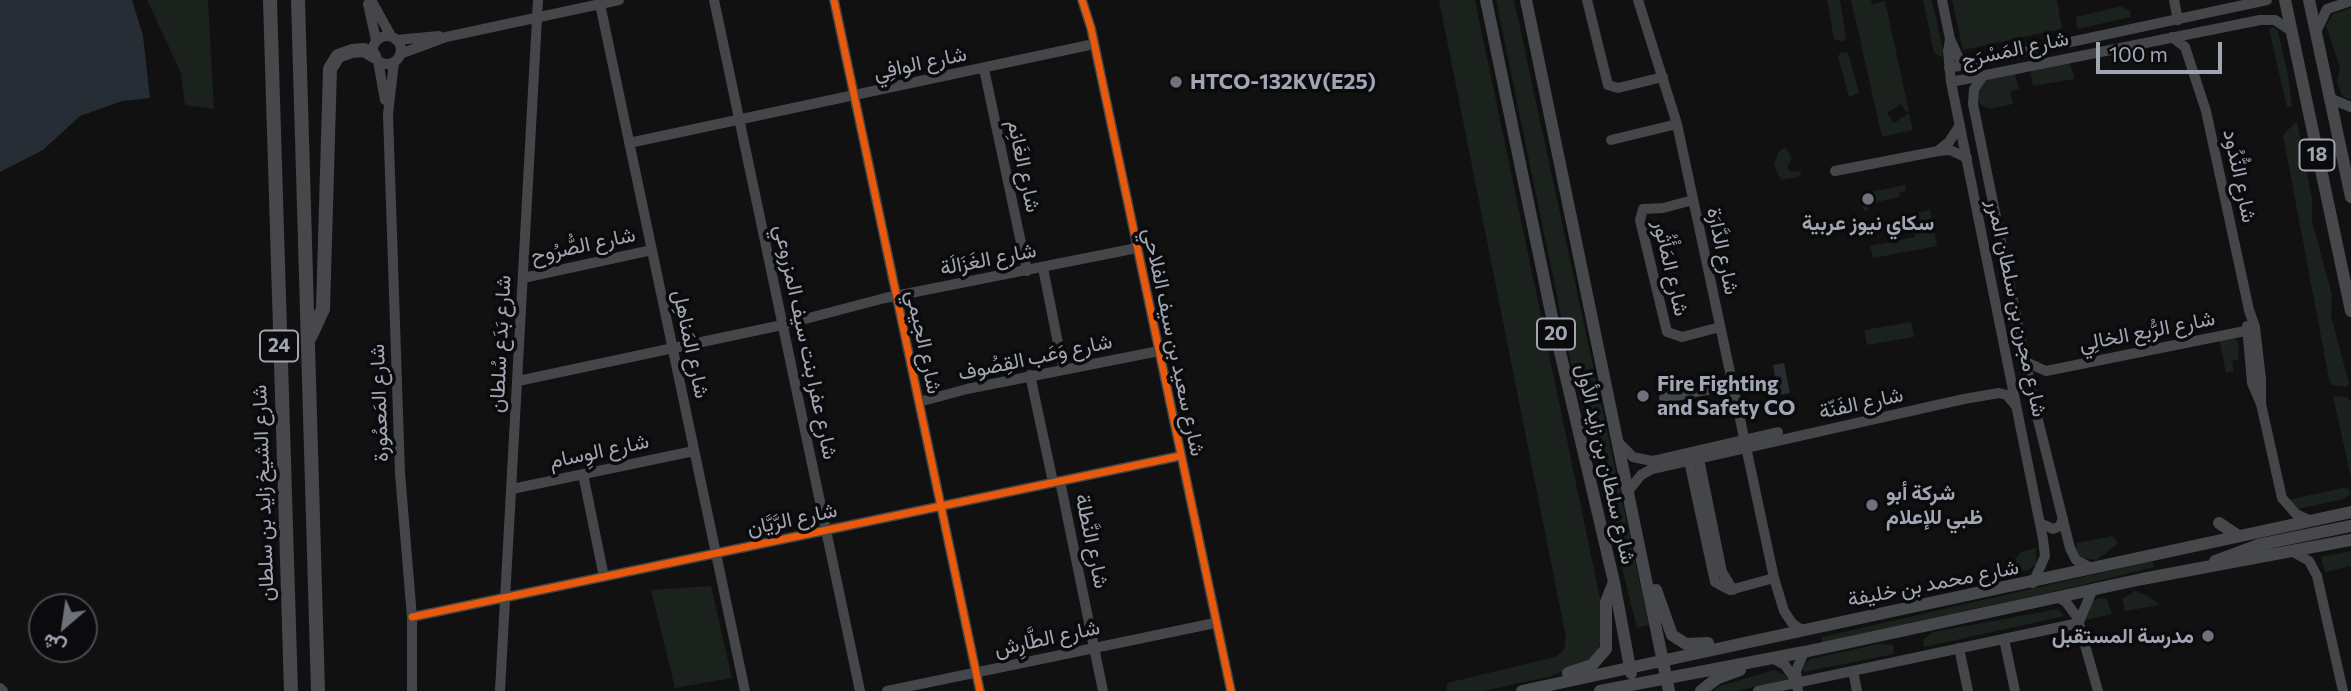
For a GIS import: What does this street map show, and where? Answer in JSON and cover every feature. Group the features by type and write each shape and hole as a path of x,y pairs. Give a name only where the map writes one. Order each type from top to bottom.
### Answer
{"highway":[{"name":"شارع الشيخ زايد بن سلطان","path":"270,0 291,691"},
{"name":"24","path":"299,0 318,691"},
{"path":"310,337 323,309 330,69 338,57 352,51 364,50 376,59"}],"main road":[{"name":"شارع سلطان بن زايد الأول","path":"1486,0 1553,322 1614,582 1633,688"},
{"name":"شارع سلطان بن زايد الأول","path":"1526,0 1630,489 1668,685"},
{"name":"18","path":"2285,0 2351,311"},
{"name":"18","path":"2309,0 2351,197"},
{"path":"2336,515 2351,506"},
{"name":"شارع محمد بن خليفة","path":"1525,690 2033,583 2237,535 2351,512"},
{"path":"2219,523 2237,535"},
{"path":"2206,567 2228,555 2258,545 2351,526"},
{"name":"شارع محمد بن خليفة","path":"1600,691 1668,685 1700,672 2057,597 2351,540"},
{"path":"2309,548 2327,552 2351,548"},
{"path":"1647,579 1660,599 1669,631 1681,642 1693,645 1740,638 1757,641"},
{"path":"1525,690 1545,680 1592,665 1602,655 1607,642 1606,602 1614,582"},
{"path":"1697,653 1692,666 1700,672"},
{"path":"1701,691 1716,679 1767,659"}],"street":[{"path":"369,0 393,38 397,58"},
{"path":"369,0 376,40 446,37 619,0"},
{"name":"شارع بَدَع سُلطان","path":"500,691 538,0"},
{"name":"شارع عفرا بنت سيف المزروعي","path":"714,0 860,691"},
{"name":"شارع الجيمي","path":"834,0 980,691"},
{"name":"شارع سعيد بن سيف الفلاحي","path":"1082,0 1094,44 1231,691"},
{"path":"1587,0 1608,85 1618,88 1663,77"},
{"name":"شارع الدَّارَة","path":"1638,0 1677,124 1774,579 1784,611 1792,623 1803,631"},
{"name":"شارع مجرن بن سلطان المرر","path":"1942,0 1950,39 1962,65"},
{"path":"2174,0 2178,20"},
{"name":"شارع المَسْرَج","path":"1949,68 2230,10 2259,1"},
{"path":"2316,32 2328,9 2351,1"},
{"name":"شارع المَناهِل","path":"600,4 745,691"},
{"path":"2230,10 2232,25"},
{"name":"شارع المَسْرَج","path":"1951,82 2232,25 2268,20 2281,23 2290,30"},
{"path":"2187,51 2197,32"},
{"path":"376,59 397,58 446,37"},
{"name":"شارع النُّدُود","path":"2172,37 2182,42 2187,51 2206,111 2249,310 2261,379 2260,404 2277,479 2286,505 2309,520"},
{"name":"شارع مجرن بن سلطان المرر","path":"1950,39 1951,82 2019,410 2045,556 2033,583"},
{"name":"شارع المَعمُورة","path":"376,40 376,59 388,114 400,473 412,617 412,691"},
{"name":"شارع الوافِي","path":"629,143 1094,44"},
{"path":"2035,50 2039,55 2036,64"},
{"name":"شارع المَعمُورة","path":"388,114 397,58"},
{"name":"شارع الغَانِم","path":"984,69 1027,271"},
{"name":"شارع مجرن بن سلطان المرر","path":"1983,76 1974,89 1977,130 2032,390 2072,554 2082,565 2095,569"},
{"path":"2329,97 2351,107"},
{"path":"1611,140 1677,124"},
{"path":"1938,151 1961,128 1977,130"},
{"path":"1835,171 1938,151 1950,150 1967,158"},
{"name":"شارع المَأْثُور","path":"1693,200 1663,208 1643,209 1639,217 1667,332 1682,337 1720,327"},
{"name":"شارع الغَزَالَة","path":"518,381 782,324 897,296 1137,248"},
{"name":"شارع الصُّرُوح","path":"523,278 652,250"},
{"path":"1043,268 1063,369"},
{"name":"شارع الرُّبع الخالِي","path":"2046,371 2251,330"},
{"name":"شارع وَعَب القِصُوف","path":"919,402 1030,376 1159,351"},
{"path":"2026,362 2046,371 2032,390"},
{"name":"شارع النَّطلة","path":"1030,376 1057,482 1103,691"},
{"path":"1664,398 1732,385"},
{"name":"شارع الفَنّة","path":"1619,443 1633,457 1652,461 1995,393 2007,395 2019,410"},
{"name":"شارع الفَنّة","path":"1630,489 1646,471 1694,460 1778,432"},
{"name":"شارع الوِسام","path":"512,489 694,451"},
{"name":"شارع الرَّيَّان","path":"412,617 1180,456"},
{"path":"1694,460 1714,579 1723,589 1733,590 1774,579"},
{"path":"583,474 604,577"},
{"path":"2039,522 2045,528 2053,529 2060,526 2063,518"},
{"path":"2293,552 2312,566 2343,691 2351,689"},
{"path":"2079,623 2092,590"},
{"path":"2057,597 2071,607 2079,623 2098,691"},
{"name":"شارع الطَّارِش","path":"887,691 1215,622"},
{"path":"1759,691 1798,686 1853,671 2079,623"},
{"path":"2004,639 2015,691"},
{"path":"1959,648 1968,691"},
{"path":"1798,686 1797,666 1804,652"},
{"path":"1767,659 1785,666 1798,686"},
{"path":"1853,671 1857,691"}],"shaded area":[{"path":"0,0 132,0 143,36 150,98 122,101 80,116 43,150 0,172"},
{"path":"147,0 208,0 214,109 185,105 181,73"},
{"path":"1439,0 1475,0 1600,598 1600,642 1598,653 1592,661 1548,677 1483,691 1447,691 1447,683 1555,657 1564,650 1566,638"},
{"path":"1496,0 1514,0 1649,625 1637,628 1571,364"},
{"path":"1827,0 1840,0 1846,37 1843,42 1834,39"},
{"path":"1851,0 1871,0 1872,4 1885,1 1909,111 1906,112 1901,104 1887,113 1894,123 1909,113 1913,130 1882,137"},
{"path":"1923,0 1932,0 1943,50 1942,57 1934,53"},
{"path":"1952,0 2057,0 2062,29 1963,50"},
{"path":"2121,6 2130,11 2131,17 2077,29 2076,17"},
{"path":"2351,8 2351,100 2342,96 2337,82 2340,67 2326,26 2333,14"},
{"path":"2273,27 2278,31 2288,76 2292,106 2287,108 2269,29"},
{"path":"1848,52 1859,93 1849,97 1838,57 1840,53"},
{"path":"2068,59 2075,79 2033,86 2030,68"},
{"path":"2014,71 2019,89 2010,91 2013,104 1990,109 1980,104 1974,92 1978,79"},
{"path":"2297,121 2312,199 2312,221 2332,295 2331,316 2349,383 2346,387 2332,385 2329,379 2283,135"},
{"path":"1785,147 1792,158 1787,168 1791,172 1800,171 1801,176 1781,180 1774,165 1778,153"},
{"path":"1905,185 1906,191 1899,193 1900,197 1867,204 1868,210 1864,211 1860,194"},
{"path":"1930,210 1937,246 1873,258 1870,246 1915,237 1910,214"},
{"path":"1911,322 1914,337 1867,345 1864,330"},
{"path":"2233,335 2239,344 2238,360 2232,361 2234,372 2226,373 2219,338"},
{"path":"1784,363 1790,393 1779,395 1773,365"},
{"path":"2333,396 2347,397 2351,402 2351,478"},
{"path":"2347,487 2351,494 2344,499 2297,509 2288,500"},
{"path":"2112,536 2118,543 2097,560 2082,558 2076,549 2077,543"},
{"path":"2036,548 2036,564 2028,570 2016,571 2016,558 2021,552"},
{"path":"2351,551 2351,566 2325,572 2321,557"},
{"path":"2153,561 2154,567 2078,586 1822,643 1822,637"},
{"path":"711,586 732,678 675,688 651,590"},
{"path":"2135,591 2160,605 2125,611 2122,599"},
{"path":"2099,598 2107,599 2112,614 2085,620 2093,601"},
{"path":"2058,609 2065,616 1924,647 1923,640 1933,632"},
{"path":"1879,644 1893,645 1894,654 1804,672 1802,668 1810,659"},
{"path":"1774,670 1785,675 1787,679 1737,691 1713,691 1720,686"}],"cycle path":[{"path":"834,0 980,691"},
{"path":"1082,0 1091,28 1231,691"},
{"path":"412,617 1180,456"}],"place":[{"name":"HTCO-132KV(E25)","path":"1176,82"},
{"name":"سكاي نيوز عربية","path":"1868,199"},
{"name":"Fire Fighting and Safety CO","path":"1643,396"},
{"name":"شركة أبو ظبي للإعلام","path":"1872,505"},
{"name":"مدرسة المستقبل","path":"2208,636"}]}
